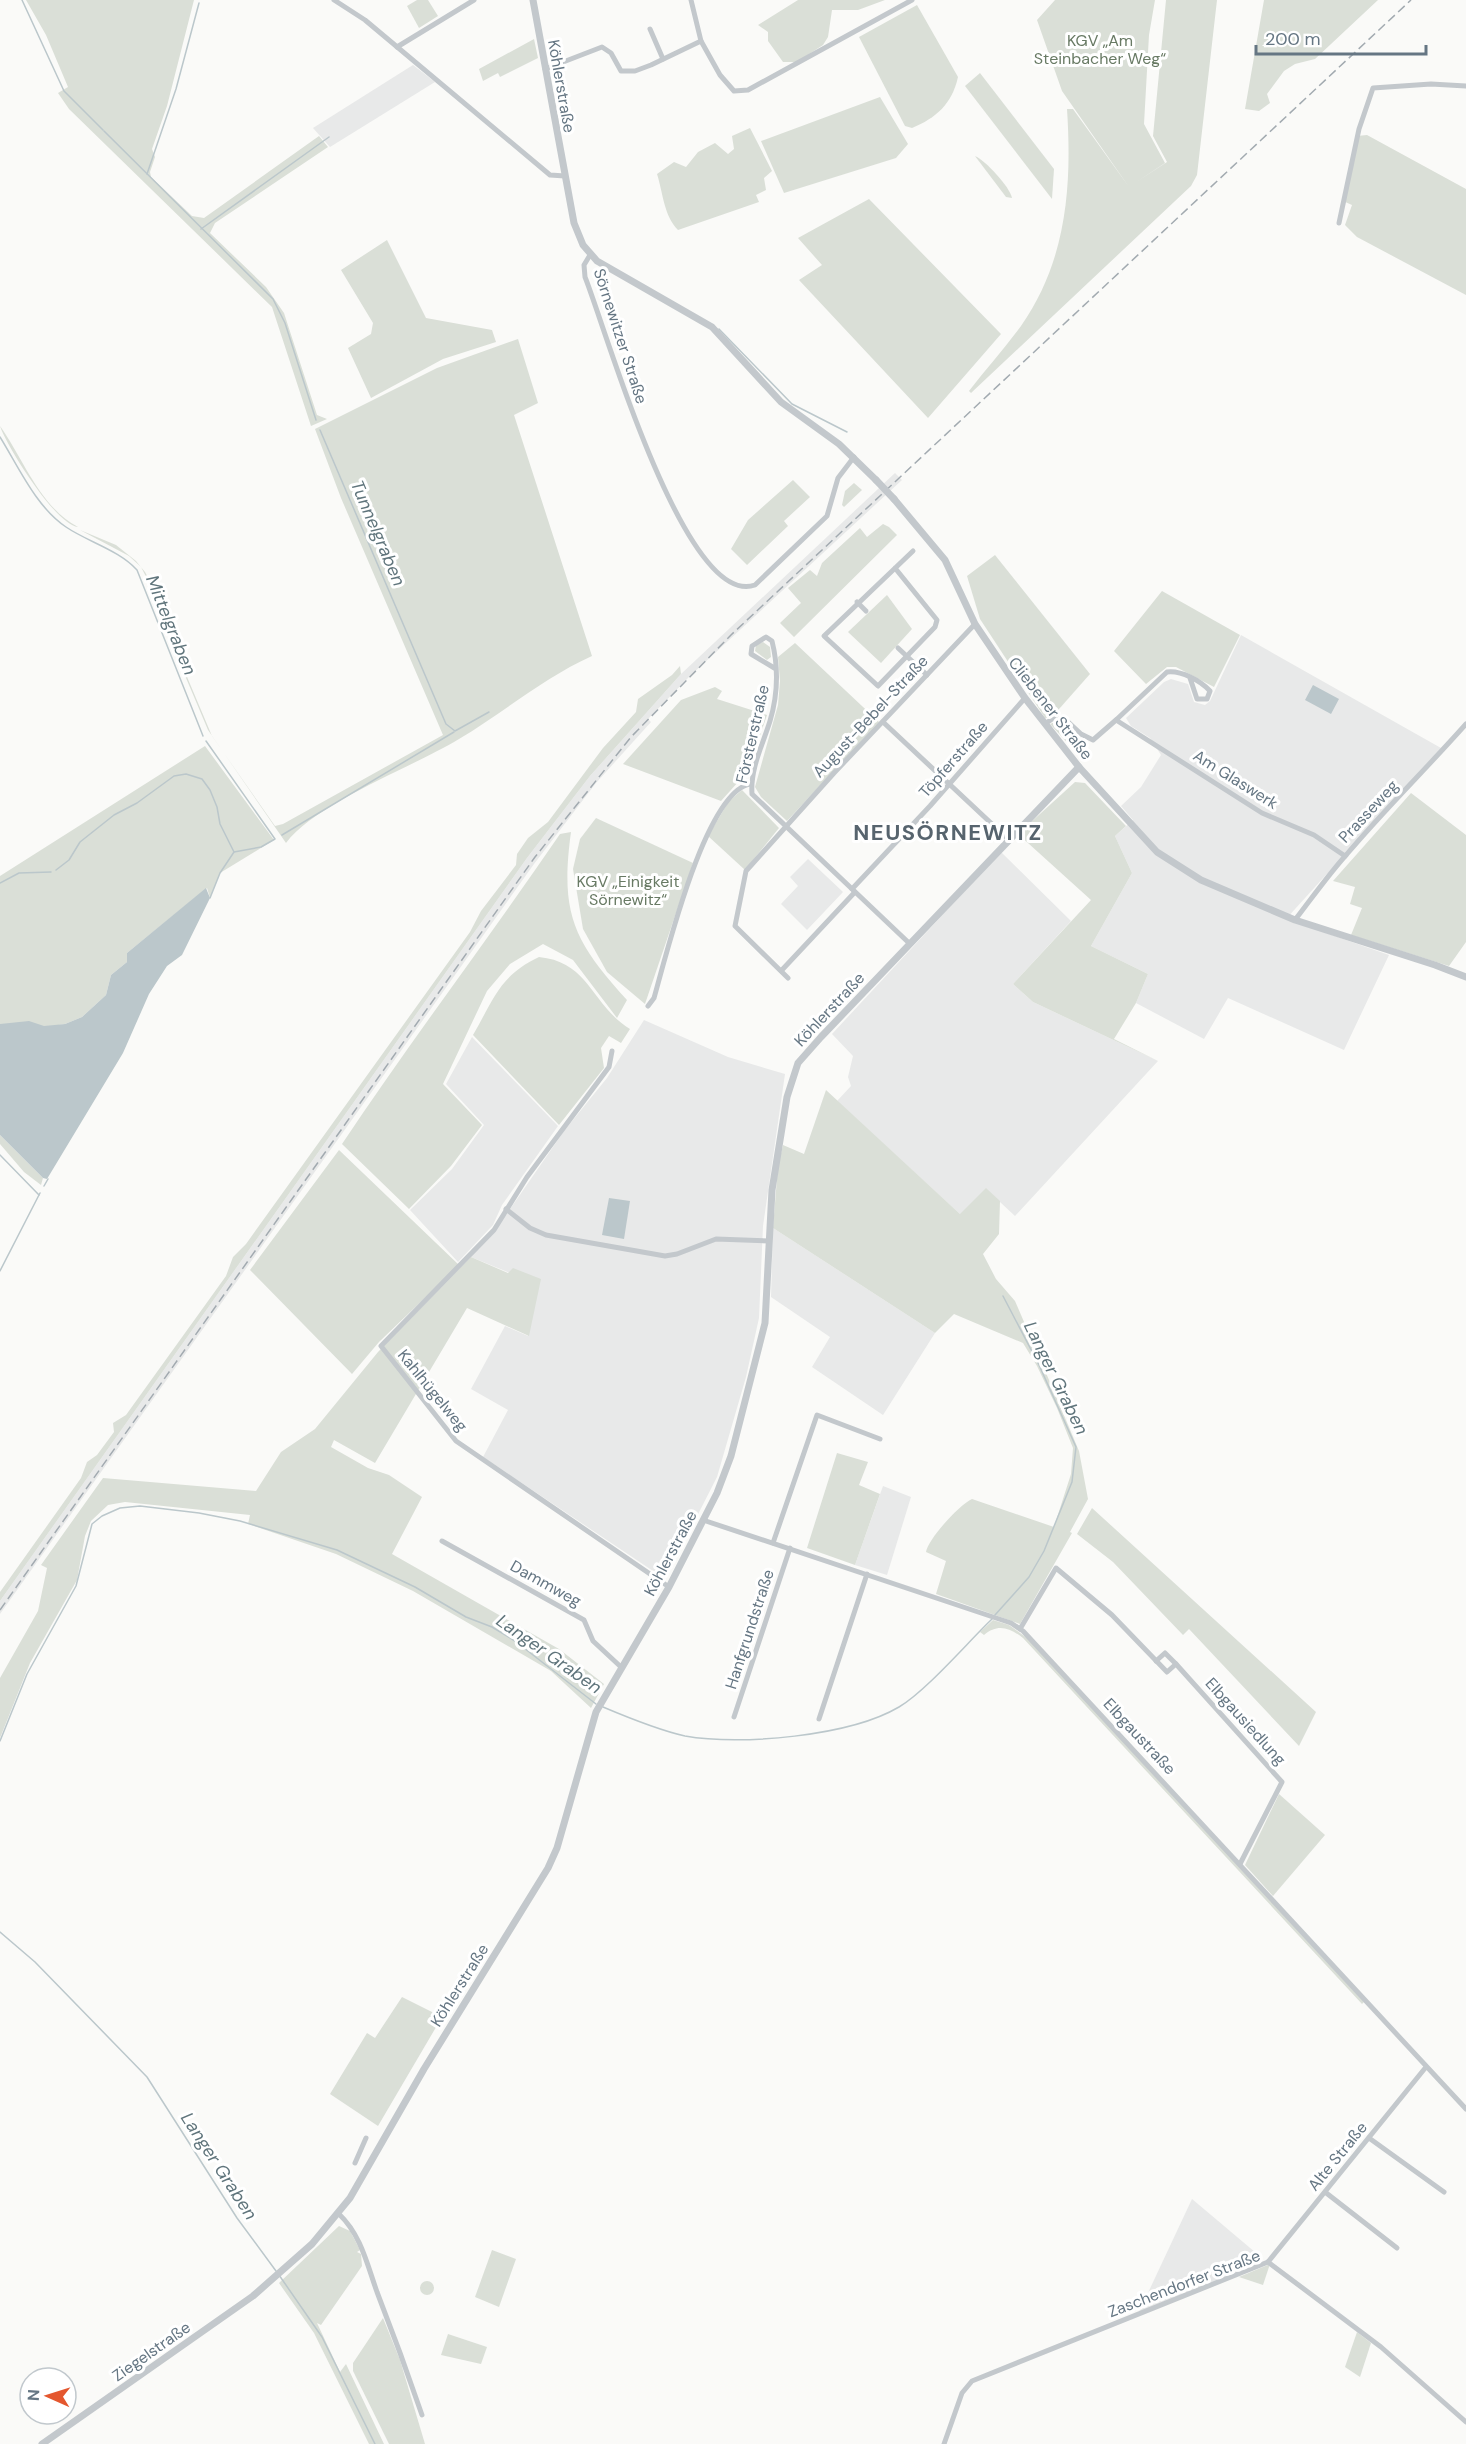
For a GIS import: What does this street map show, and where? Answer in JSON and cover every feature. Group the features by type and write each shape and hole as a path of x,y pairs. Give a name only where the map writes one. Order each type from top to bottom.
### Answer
{"street":[{"path":"334,0 365,20 550,175 566,176"},
{"path":"397,47 474,0"},
{"name":"Köhlerstraße","path":"533,0 566,176"},
{"path":"691,0 701,41 728,88 740,92 748,90 912,0"},
{"path":"650,29 663,59"},
{"path":"545,69 597,47 607,49 621,71 627,72 663,59 701,41"},
{"path":"1339,223 1358,136 1373,88 1431,84 1466,86"},
{"name":"Sörnewitzer Straße","path":"566,176 576,230 590,255 584,264 585,277 646,448 693,542 708,562 736,586 745,589 755,585 827,516 838,478 854,457"},
{"name":"Cliebener Straße","path":"590,255 712,327 781,402 854,457 876,480 945,560 975,624 1025,698 1079,767 1151,846 1173,863 1215,886 1295,920 1435,965 1466,978"},
{"path":"895,568 937,620 935,627 878,686 824,636 857,602 913,551"},
{"path":"857,602 866,611"},
{"name":"August-Bebel-Straße","path":"785,827 975,624"},
{"name":"Försterstraße","path":"776,669 751,654 752,646 761,638 766,637 772,641 776,669 776,695 751,784 752,794 909,943"},
{"path":"898,648 927,675"},
{"path":"1045,724 1057,718 1065,719 1081,734 1093,740 1162,675 1175,672 1190,678"},
{"name":"Töpferstraße","path":"854,890 1025,698"},
{"name":"Am Glaswerk","path":"1116,720 1262,813 1314,836 1345,856"},
{"path":"883,722 1008,839"},
{"name":"Prasseweg","path":"1295,920 1345,856 1397,797 1429,768 1466,724"},
{"name":"Köhlerstraße","path":"275,2279 339,2214 436,2048 553,1858 596,1712 669,1587 703,1520 731,1456 765,1323 774,1176 787,1097 795,1070 803,1056 1079,767"},
{"path":"648,1005 654,998 704,838 735,792 743,785 751,784"},
{"path":"785,827 746,871 735,926 788,978"},
{"path":"781,971 854,890"},
{"path":"612,1051 605,1074 553,1140 506,1209 530,1228 546,1235 656,1256 677,1254 716,1239 769,1242"},
{"name":"Kahlhügelweg","path":"506,1209 484,1241 381,1346 456,1441 669,1587"},
{"path":"773,1543 817,1415 880,1439"},
{"name":"Elbgaustraße","path":"703,1520 997,1618 1020,1629 1466,2109"},
{"name":"Dammweg","path":"442,1541 584,1620 594,1641 621,1667"},
{"name":"Hanfgrundstraße","path":"734,1717 790,1548"},
{"path":"1020,1629 1056,1568 1100,1604 1156,1661 1167,1672 1176,1664 1166,1653 1156,1661"},
{"path":"819,1719 867,1575"},
{"name":"Elbgausiedlung","path":"1176,1664 1282,1782 1240,1864"},
{"name":"Alte Straße","path":"1268,2262 1426,2067"},
{"path":"355,2163 366,2138"},
{"path":"1370,2138 1444,2192"},
{"path":"361,2149 373,2158"},
{"path":"1325,2192 1397,2248"},
{"path":"339,2214 349,2223 360,2244 406,2364 422,2415"},
{"name":"Zaschendorfer Straße","path":"944,2444 962,2393 972,2381 1268,2262 1382,2347 1466,2422"},
{"name":"Ziegelstraße","path":"42,2444 275,2279"}],"shaded area":[{"path":"413,65 435,82 330,147 313,128"},
{"path":"895,473 902,480 689,677 648,719 651,722 596,783 534,864 0,1614 0,1601 527,858 590,776 681,674"},
{"path":"1241,635 1441,748 1286,919 1389,955 1344,1050 1228,998 1204,1039 1136,1003 1148,974 1091,946 1132,873 1115,836 1133,820 1121,806 1141,787 1161,755 1150,738 1131,726 1126,718 1164,682 1171,679 1188,684 1194,702 1205,705 1210,701"},
{"path":"1313,685 1339,699 1331,714 1305,700"},
{"path":"1001,852 1071,921 1013,984 1033,1002 1158,1061 1015,1216 986,1189 961,1215 837,1101 851,1086 848,1077 853,1056 832,1034"},
{"path":"808,859 843,892 807,930 781,904 798,886 790,877"},
{"path":"206,888 210,898 182,955 167,966 149,994 123,1053 47,1179 43,1178 0,1135 0,1024 29,1021 44,1026 65,1024 82,1017 106,995 111,975 127,962 127,953"},
{"path":"644,1020 728,1057 785,1074 763,1226 759,1318 746,1377 717,1477 665,1579 483,1457 508,1410 471,1389 505,1326 528,1336 510,1273 471,1257 506,1215 564,1131 607,1078"},
{"path":"472,1037 558,1126 502,1205 493,1225 458,1262 410,1210 452,1169 484,1125 446,1084"},
{"path":"609,1198 630,1201 624,1239 602,1235"},
{"path":"773,1228 935,1333 883,1415 812,1367 830,1337 771,1297"},
{"path":"883,1486 911,1497 887,1575 855,1565"},
{"path":"1192,2199 1262,2258 1261,2263 1139,2312"}],"green space":[{"path":"26,0 194,0 167,106 152,149 155,157 150,172 151,177 192,216 204,218 319,136 328,147 215,223 210,233 266,287 284,313 317,415 327,419 311,426 272,307 69,109 58,93 68,87 46,35"},
{"path":"417,0 428,0 438,16 419,28 407,6"},
{"path":"798,0 885,0 858,10 832,10 828,37 823,45 797,62 783,62 768,41 768,32 758,25"},
{"name":"KGV „Am Steinbacher Weg“","path":"1055,0 1155,0 1149,35 1144,124 1165,163 1138,181 1167,162 1153,136 1166,0 1217,0 1197,175 1191,186 971,393 969,391 1021,326 1036,301 1057,249 1067,194 1067,109 1073,109 1129,187 1062,91 1037,20"},
{"path":"1264,0 1378,0 1315,59 1295,64 1284,71 1267,94 1270,103 1259,111 1245,109"},
{"path":"917,5 958,77 952,95 942,109 936,115 912,128 905,126 859,37"},
{"path":"534,39 538,58 500,77 498,73 483,81 479,69"},
{"path":"980,73 1054,169 1052,199 965,86"},
{"path":"880,97 908,144 896,158 784,193 761,141"},
{"path":"750,128 772,171 764,178 766,190 756,195 759,202 678,230 667,211 657,174 674,162 686,167 698,152 715,143 728,154 734,149 732,136"},
{"path":"1367,135 1466,189 1466,295 1357,237 1345,225 1352,205 1343,201 1357,136"},
{"path":"975,156 996,174 1007,187 1012,198 1006,197"},
{"path":"869,199 1001,334 928,418 799,280 822,265 798,238"},
{"path":"387,240 426,318 492,330 496,342 443,359 371,398 348,348 371,334 373,323 341,270"},
{"path":"518,339 538,403 514,415 592,656 558,674 440,750 342,799 300,828 286,843 222,751 275,826 283,824 443,735 341,498 315,429 437,368"},
{"path":"0,426 34,482 53,508 33,484"},
{"path":"793,480 810,497 784,521 788,526 747,565 731,549 748,520"},
{"path":"854,483 862,490 844,507 842,505 845,491"},
{"path":"53,508 78,527 69,523 58,513"},
{"path":"883,524 897,535 794,637 780,623 801,603 788,588 810,570 817,576 822,563 860,528 867,537"},
{"path":"80,530 116,545 136,561 141,567 129,556"},
{"path":"995,555 1090,674 1052,717 1045,718 980,619 967,576"},
{"path":"141,567 158,596 171,639 212,735 170,640 157,598"},
{"path":"1162,591 1240,635 1214,687 1176,667 1167,667 1146,684 1114,651"},
{"path":"887,595 912,629 881,663 848,632"},
{"path":"763,642 770,647 771,657 767,660 755,651 756,645"},
{"path":"795,643 879,722 787,821 761,797 755,787 778,705 780,681 778,657"},
{"path":"680,666 681,674 590,776 527,858 0,1601 0,1592 81,1478 87,1462 97,1455 114,1432 113,1423 126,1415 226,1276 233,1257 246,1244 470,932 481,911 516,865 517,854 528,838 548,822 603,748 636,712 638,699 672,675"},
{"path":"715,687 722,691 717,699 767,715 748,771 721,801 623,764 681,700"},
{"path":"1060,720 1073,729 1087,747 1076,752 1050,724"},
{"path":"205,746 274,840 220,873 210,898 207,888 127,953 127,962 111,975 106,995 82,1017 65,1024 0,1034 0,876"},
{"path":"1075,782 1085,783 1126,826 1115,836 1132,873 1091,946 1148,974 1136,1003 1114,1039 1158,1061 1033,1002 1013,984 1091,900 1018,834"},
{"path":"742,790 779,828 745,870 708,836 729,801"},
{"path":"1411,793 1466,835 1466,942 1449,966 1351,935 1362,908 1350,904 1355,887 1333,881"},
{"name":"KGV „Einigkeit Sörnewitz“","path":"596,818 693,863 645,1004 607,972 583,929 573,869 580,839"},
{"path":"571,832 568,884 575,924 594,960 627,1000 617,1018 573,960 543,944 510,964 487,991 443,1084 482,1125 451,1166 409,1209 342,1144 560,834"},
{"path":"539,957 569,967 580,976 606,1008 630,1029 621,1043 609,1036 601,1048 604,1068 559,1125 473,1035 506,981 526,964"},
{"path":"826,1090 960,1214 986,1188 1000,1201 999,1234 983,1254 996,1279 1015,1301 1049,1380 1079,1451 1088,1499 1070,1532 1072,1533 1020,1624 936,1594 946,1561 926,1552 932,1539 945,1522 972,1499 1054,1527 1071,1474 1073,1448 1037,1366 1023,1343 954,1314 935,1333 773,1228 778,1166 783,1145 804,1154"},
{"path":"0,1135 43,1178 41,1185 24,1172 0,1144"},
{"path":"339,1150 459,1265 379,1342 352,1374 250,1270"},
{"path":"471,1257 508,1273 513,1268 541,1279 529,1336 467,1308 375,1463 334,1440 331,1447 368,1468 389,1475 422,1497 392,1554 559,1649 604,1684 591,1708 551,1671 413,1591 336,1554 248,1524 250,1515 125,1502 108,1505 91,1521 85,1536 77,1580 30,1663 0,1738 0,1678 38,1611 47,1568 41,1565 103,1478 256,1491 281,1452 315,1429 378,1352"},
{"path":"837,1453 868,1462 859,1485 880,1494 855,1565 807,1548"},
{"path":"1092,1508 1316,1712 1299,1746 1189,1629 1183,1635 1113,1562 1077,1534"},
{"path":"993,1620 1009,1625 1031,1641 1364,2002 1362,2004 1023,1638 1004,1628 994,1629 984,1635 980,1632"},
{"path":"1279,1794 1325,1835 1273,1896 1245,1865"},
{"path":"402,1997 442,2017 378,2126 330,2094 367,2033 375,2038"},
{"path":"339,2226 350,2231 360,2250 357,2252 361,2254 362,2266 321,2325 317,2323 340,2372 346,2364 384,2444 369,2444 314,2333 279,2283"},
{"path":"492,2250 516,2259 499,2307 475,2297"},
{"path":"1270,2264 1263,2285 1239,2277"},
{"path":"424,2281 430,2281 434,2288 430,2295 424,2295 420,2291 420,2285"},
{"path":"383,2318 400,2360 425,2444 389,2444 353,2371 353,2363"},
{"path":"1357,2332 1371,2343 1360,2377 1345,2367"},
{"path":"448,2334 487,2347 481,2364 441,2355"}],"waterway":[{"name":"Tunnelgraben","path":"22,0 64,91 103,130"},
{"path":"147,174 176,89 199,3"},
{"path":"104,131 273,299 285,323 316,420"},
{"path":"201,229 329,137"},
{"path":"719,329 792,404 847,432"},
{"name":"Tunnelgraben","path":"320,430 446,724 455,731 489,712"},
{"name":"Mittelgraben","path":"0,437 28,485 55,519 121,557 137,570 203,736"},
{"path":"282,835 454,732"},
{"name":"Mittelgraben","path":"206,741 275,839 261,847 234,852 220,873 210,898"},
{"path":"56,870 69,860 80,842 114,815 137,803 174,776 186,774 202,779 210,790 217,807 220,824 234,852"},
{"path":"0,883 19,873 51,872"},
{"path":"0,1155 39,1195"},
{"path":"44,1186 48,1179"},
{"path":"0,1271 40,1193"},
{"name":"Langer Graben","path":"995,1615 1029,1577 1044,1551 1072,1482 1076,1447 1039,1365 1003,1296"},
{"name":"Langer Graben","path":"0,1741 27,1674 76,1586 92,1524 102,1516 120,1508 140,1506 199,1513 240,1521 337,1550 415,1587 466,1617 492,1627 515,1641 596,1704"},
{"name":"Langer Graben","path":"603,1707 664,1730 708,1739 764,1739 825,1732 878,1717 899,1707 934,1678 992,1619"},
{"name":"Langer Graben","path":"0,1932 35,1962 147,2077 237,2218 276,2271"},
{"name":"Langer Graben","path":"279,2275 322,2337 375,2444"}],"railway":[{"path":"0,1610 535,857 631,737 731,635 1411,0"}],"district":[{"name":"NEUSÖRNEWITZ","path":"948,832"}]}
